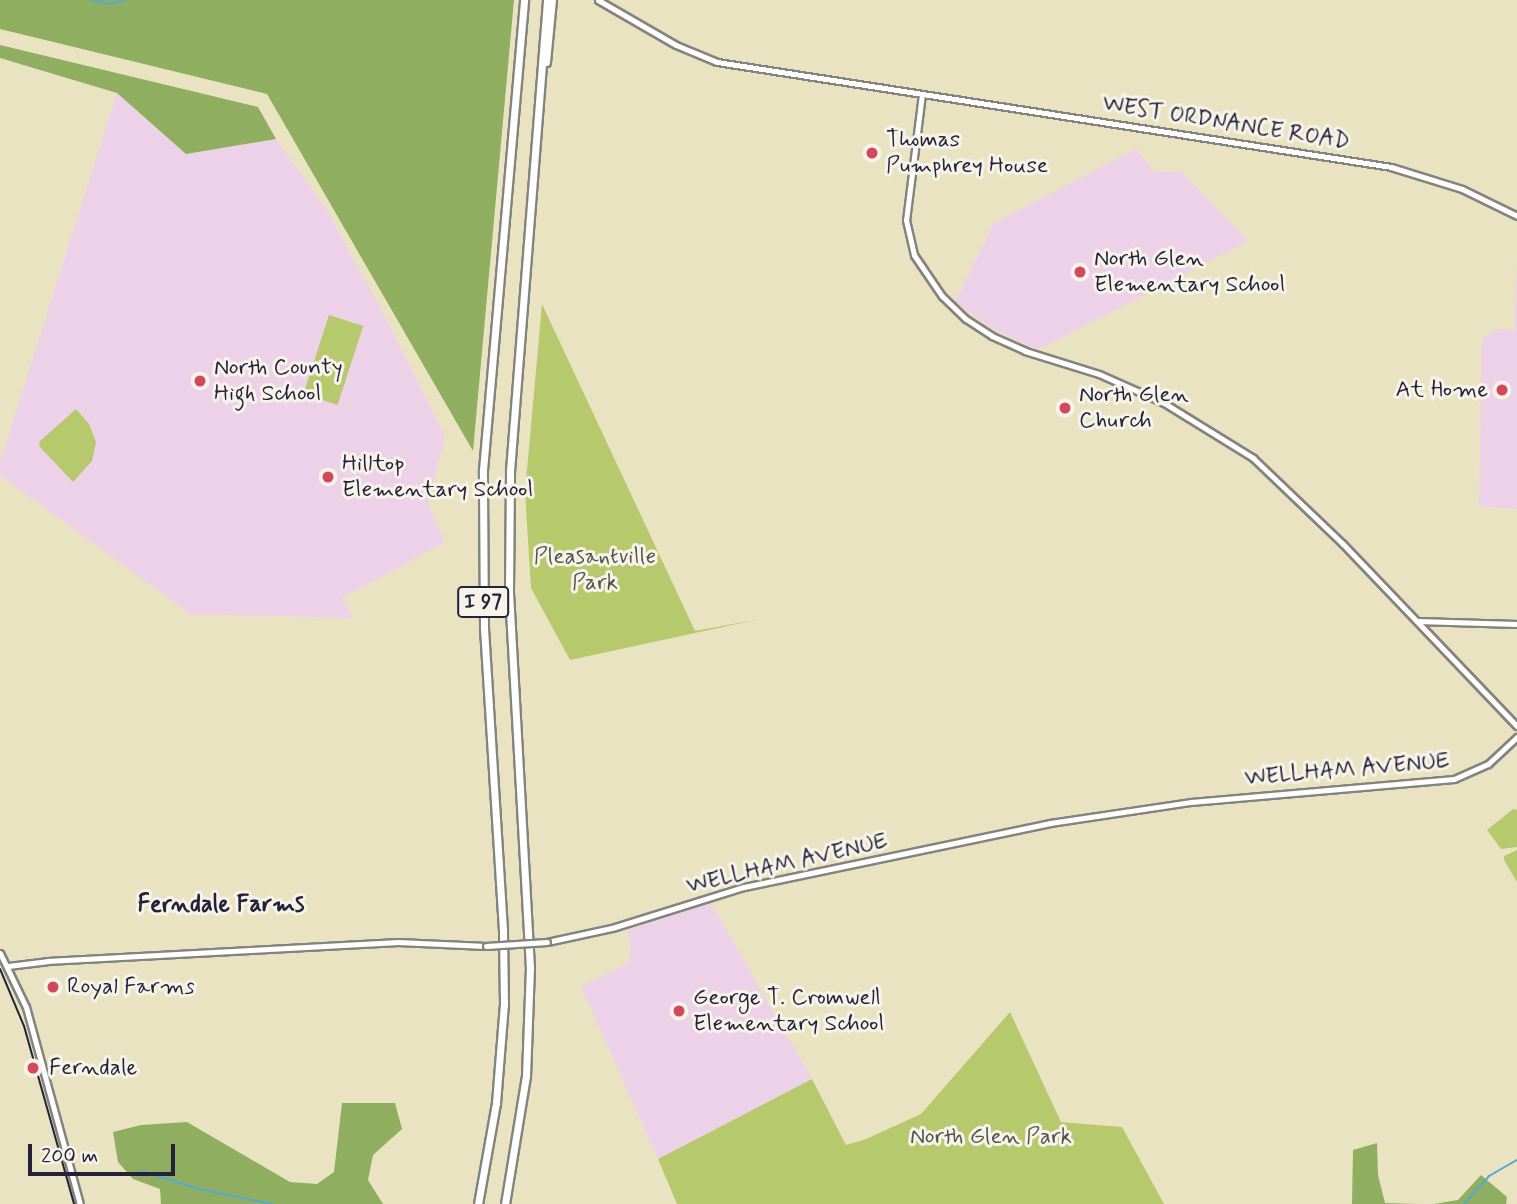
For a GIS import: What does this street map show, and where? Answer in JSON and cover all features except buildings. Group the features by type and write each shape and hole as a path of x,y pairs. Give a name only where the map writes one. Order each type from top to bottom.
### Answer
{"highway":[{"name":"I 97","path":"478,1204 496,1103 503,1004 503,930 484,626 483,470 524,0"},
{"path":"533,185 547,0"},
{"name":"I 97","path":"505,1204 523,1107 530,1006 530,931 509,539 512,430 552,0"}],"street":[{"name":"WEST ORDNANCE ROAD","path":"598,0 676,46 705,58 1391,167 1462,189 1517,216"},
{"path":"922,94 906,220 914,255 942,296 966,319 992,336 1025,351 1099,374 1155,399 1253,458 1277,478 1517,726"},
{"path":"1416,621 1517,624"},
{"name":"WELLHAM AVENUE","path":"8,967 47,961 398,942 486,946 547,942 612,928 744,887 1050,823 1191,802 1454,779 1488,764 1517,737"},
{"path":"0,953 29,1016 80,1204"}],"shaded area":[{"name":"North County High School","path":"117,93 186,154 276,139 328,212 445,436 428,504 445,542 342,598 353,618 190,614 0,475 0,462"},
{"name":"North Glen Elementary School","path":"1136,149 1155,172 1181,171 1248,241 1038,350 988,326 955,302 994,223"},
{"path":"1517,266 1517,509 1479,506 1482,338 1497,329 1514,330"},
{"path":"710,902 812,1079 658,1159 581,986 629,963 631,943 627,931"}],"green space":[{"path":"0,0 514,0 473,451 267,94 0,29"},
{"path":"0,45 258,107 276,139 186,154 117,93 0,58"},
{"name":"Pleasantville Park","path":"542,304 695,631 760,619 570,660 531,588 525,492"},
{"path":"329,315 363,326 338,405 303,394"},
{"path":"76,409 89,424 96,442 92,461 73,482 39,446 40,441"},
{"path":"1513,809 1517,810 1517,847 1501,849 1487,830"},
{"path":"1517,850 1517,882 1504,856"},
{"name":"North Glen Park","path":"1010,1012 1061,1122 1122,1127 1164,1204 677,1204 658,1159 812,1079 846,1145 866,1139 921,1114"},
{"path":"342,1103 395,1103 402,1129 373,1155 368,1180 383,1204 161,1204 160,1189 133,1179 118,1162 113,1132 141,1125 187,1122 290,1182 317,1184 334,1172"},
{"path":"1377,1143 1378,1175 1385,1203 1419,1204 1352,1204 1353,1150"},
{"path":"1481,1175 1507,1197 1506,1204 1434,1204 1458,1200"}],"waterway":[{"path":"91,0 111,4 125,0"},
{"path":"1464,1204 1489,1176 1517,1160"},
{"path":"141,1171 199,1189 272,1204"}],"tram line":[{"path":"0,969 24,1026 74,1204"}],"place":[{"name":"Thomas Pumphrey House","path":"872,153"},
{"name":"North Glen Elementary School","path":"1080,272"},
{"name":"North County High School","path":"200,381"},
{"name":"At Home","path":"1502,390"},
{"name":"North Glen Church","path":"1065,408"},
{"name":"Hilltop Elementary School","path":"328,477"},
{"name":"Royal Farms","path":"53,987"},
{"name":"George T. Cromwell Elementary School","path":"679,1011"},
{"name":"Ferndale","path":"33,1068"}],"district":[{"name":"Ferndale Farms","path":"221,905"}]}
